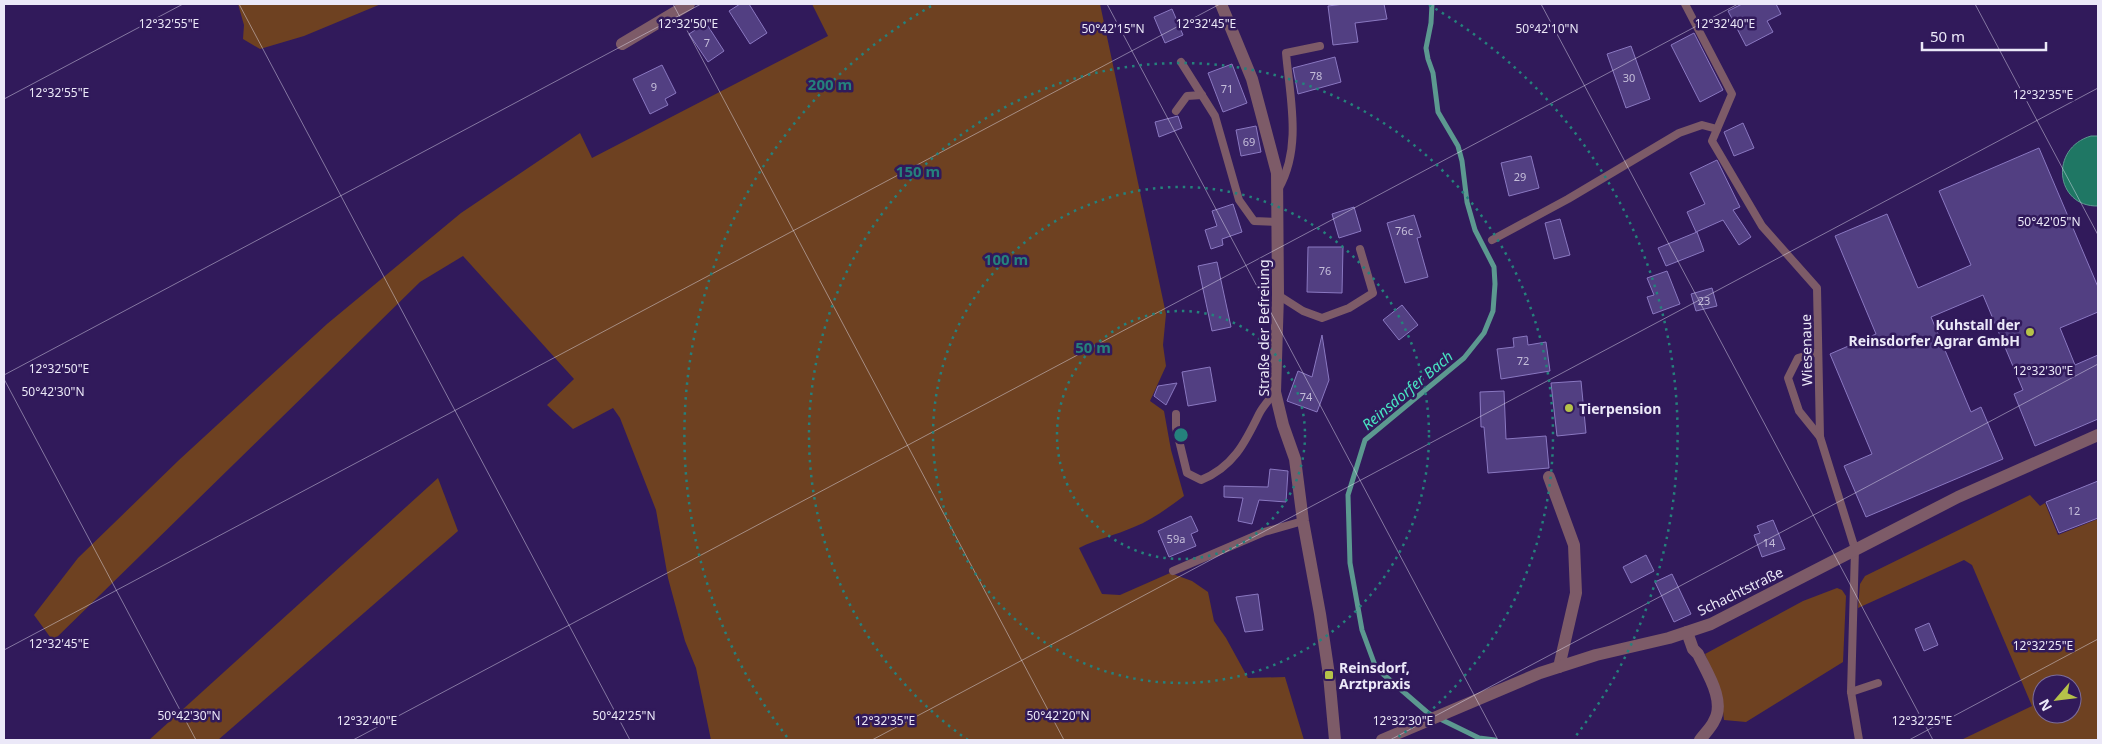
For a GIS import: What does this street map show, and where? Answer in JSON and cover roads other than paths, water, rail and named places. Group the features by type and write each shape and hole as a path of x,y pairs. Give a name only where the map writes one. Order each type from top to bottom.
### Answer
{"street":[{"path":"622,44 689,4"},
{"name":"Straße der Befreiung","path":"1221,4 1252,79 1277,173 1278,295 1276,392 1283,425 1295,459 1302,521 1320,614 1329,675 1335,740"},
{"name":"Schachtstraße","path":"1382,740 1559,667 1596,655 1670,638 1711,624 1958,497 2098,435"},
{"path":"1548,477 1574,545 1576,593 1559,667"},
{"path":"1687,632 1693,649 1698,654 1716,695 1718,710 1714,721 1700,740"}],"lane":[{"path":"1492,240 1568,199 1679,133 1702,125 1716,129 1732,94 1685,4"},
{"path":"1277,191 1288,172 1294,132 1286,53 1320,46"},
{"path":"1181,62 1215,116 1239,200 1254,221 1278,222"},
{"path":"1176,111 1187,96 1202,95"},
{"name":"Wiesenaue","path":"1716,129 1712,141 1762,226 1817,288 1820,437 1855,550 1852,692 1859,740"},
{"path":"1278,295 1303,310 1322,318 1349,308 1373,293 1360,249"},
{"path":"1818,352 1798,358 1788,378 1800,411 1820,437"},
{"path":"1176,414 1176,428 1187,473 1201,480 1227,466 1251,433 1260,412 1276,392"},
{"path":"1173,570 1264,532 1302,521"},
{"path":"1852,692 1878,683"}],"waterway":[{"name":"Reinsdorfer Bach","path":"1432,4 1431,23 1426,48 1433,73 1438,112 1458,146 1462,161 1467,202 1475,230 1494,267 1493,311 1484,333 1464,358 1365,440 1348,495 1350,563 1362,630 1376,668 1428,713 1479,738 1495,740"}],"place":[{"name":"Kuhstall der Reinsdorfer Agrar GmbH","path":"2030,332"},
{"name":"Tierpension","path":"1569,408"},
{"name":"Reinsdorf, Arztpraxis","path":"1329,675"}]}
